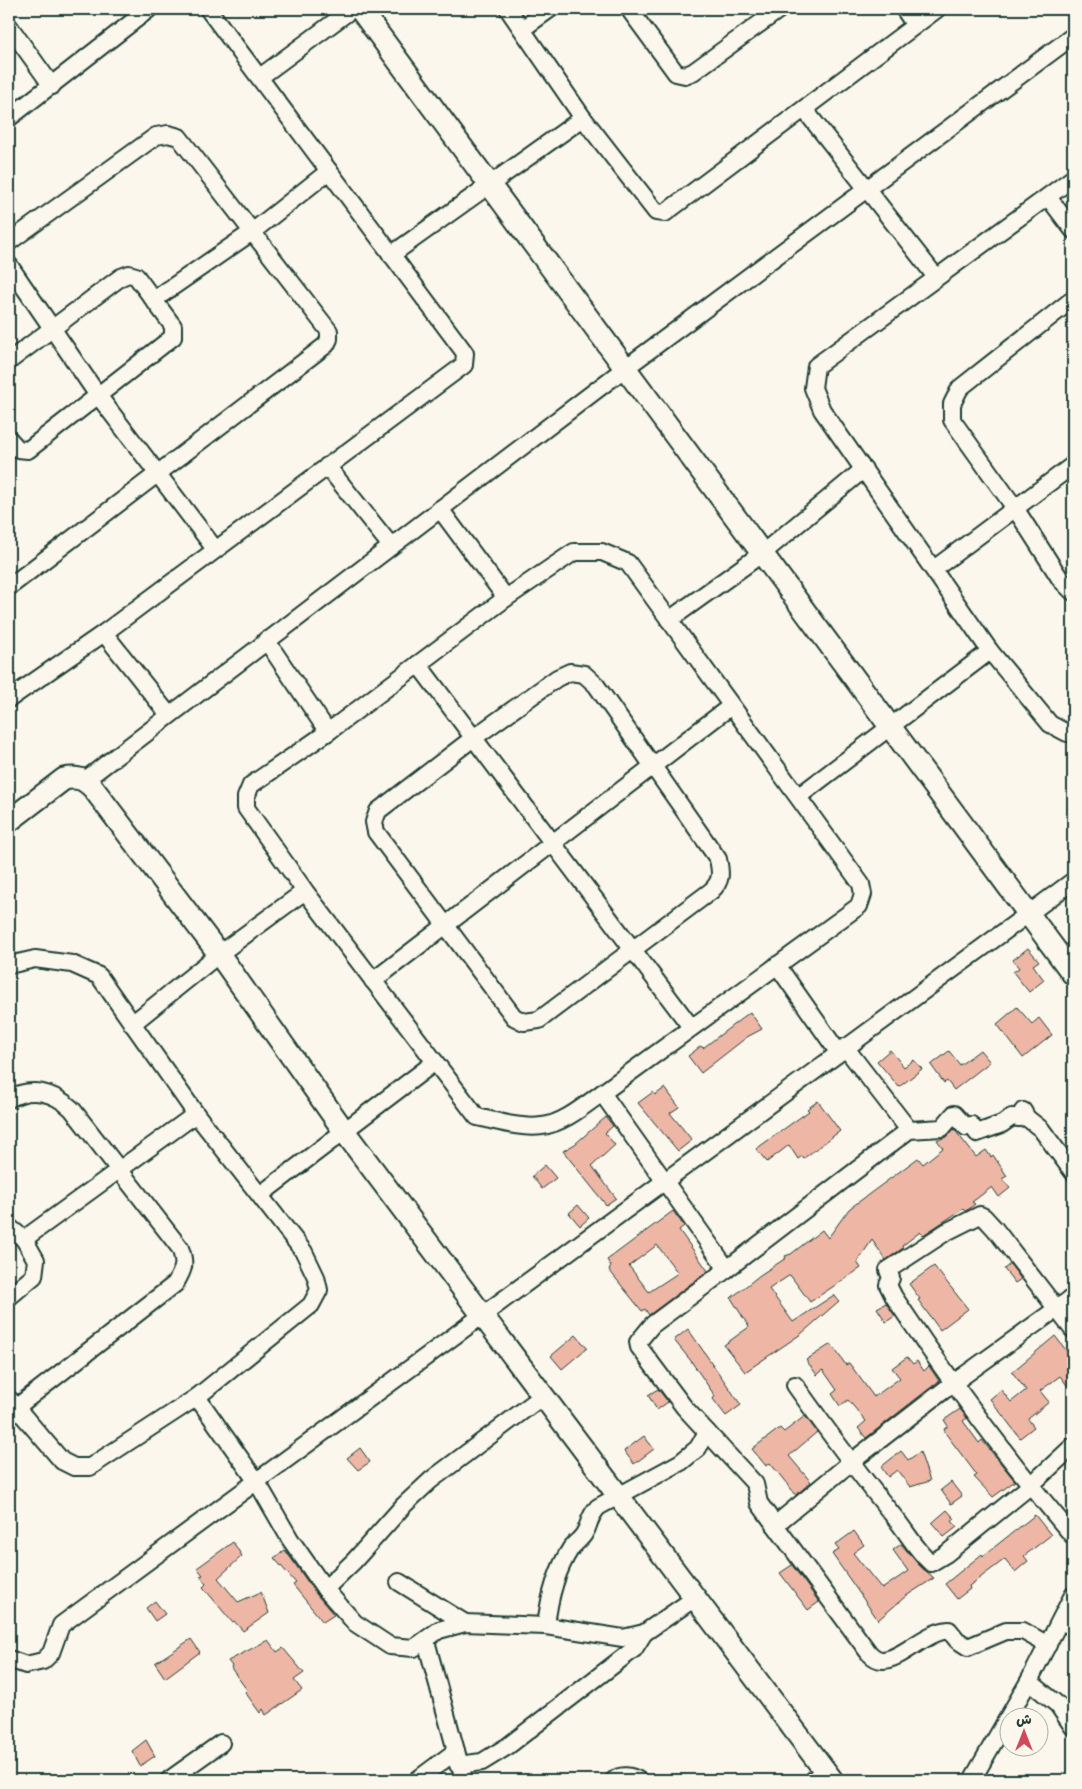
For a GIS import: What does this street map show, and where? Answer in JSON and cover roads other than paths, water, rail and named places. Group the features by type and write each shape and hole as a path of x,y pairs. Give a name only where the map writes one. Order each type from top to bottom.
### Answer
{"street":[{"path":"9,118 149,9"},
{"path":"9,699 104,633 464,365 465,353 208,9"},
{"path":"260,77 352,9"},
{"path":"360,9 624,369 764,552 1073,974"},
{"path":"508,9 583,118 656,212 665,213 937,9"},
{"path":"522,29 550,9"},
{"path":"629,9 676,73 685,75 693,72 780,9"},
{"path":"904,9 915,25"},
{"path":"9,26 52,86"},
{"path":"84,780 168,714 624,369 1073,36"},
{"path":"804,109 868,188 936,277"},
{"path":"392,255 583,118"},
{"path":"9,242 156,136 168,134 179,137 329,331 329,339 326,345 9,586"},
{"path":"155,299 252,232 329,170"},
{"path":"1073,178 816,366 813,388 822,410 990,652 1050,724 1073,733"},
{"path":"1048,197 1073,230"},
{"path":"9,265 97,394 215,549"},
{"path":"9,361 121,277 128,274 136,276 155,299 173,326 173,336 28,450 18,449 9,439"},
{"path":"1073,299 960,388 952,404 952,420 1016,508 1061,580 1073,592"},
{"path":"934,569 1073,465"},
{"path":"327,466 391,546"},
{"path":"669,620 764,552 864,469"},
{"path":"440,508 506,598"},
{"path":"574,552 602,552 628,563 669,620 799,796 861,884 863,894 859,906 568,1116 542,1126 515,1125 477,1117 305,891 246,808 246,797 251,785 328,732 506,598 574,552"},
{"path":"104,633 168,714"},
{"path":"266,640 328,732"},
{"path":"799,796 990,652"},
{"path":"418,664 472,739 691,1027"},
{"path":"570,672 584,674 596,684 652,765 718,859 721,873 719,884 539,1020 524,1022 514,1017 376,832 374,822 378,811 472,739 557,678 570,672"},
{"path":"373,981 652,765 732,706"},
{"path":"9,821 64,778 74,776 84,780 125,828 219,954 344,1131 619,1495 823,1777"},
{"path":"10,1656 26,1665 43,1661 52,1653 61,1625 841,1049 1073,881"},
{"path":"132,1024 219,954 305,891"},
{"path":"9,966 35,959 72,964 99,976 196,1114 304,1252 316,1277 319,1290 311,1305 197,1397 90,1467 74,1466 62,1462 11,1407 145,1309 175,1284 182,1272 184,1260 180,1248 72,1109 62,1099 42,1091 18,1094 9,1099"},
{"path":"777,965 841,1049 910,1130"},
{"path":"260,1195 435,1062"},
{"path":"602,1093 663,1181 727,1268"},
{"path":"1048,1645 1023,1631 1006,1632 968,1647 957,1640 949,1630 940,1631 900,1654 882,1660 875,1658 759,1503 755,1484 684,1407 639,1347 638,1342 652,1325 910,1130 942,1128 954,1114 966,1127 971,1124 978,1133 1002,1124 1012,1117 1019,1118 1023,1111 1027,1118 1041,1129 1073,1172"},
{"path":"24,1239 196,1114"},
{"path":"1073,1330 984,1217 980,1216 946,1232 888,1270 891,1278 888,1285 894,1297 952,1384 1030,1486 1073,1536"},
{"path":"9,1227 24,1239 36,1260 34,1276 9,1297"},
{"path":"775,1525 850,1462 952,1384 1073,1297"},
{"path":"795,1385 850,1462 911,1538 920,1553 931,1563 946,1554 1030,1486 1073,1446"},
{"path":"325,1589 354,1561 404,1505 432,1480 544,1395"},
{"path":"197,1397 256,1482 290,1539 325,1589 355,1623 390,1646 414,1648 439,1630 465,1623 546,1626 623,1638 644,1633 695,1598"},
{"path":"546,1626 550,1596 568,1554 584,1534 589,1516 598,1507 680,1462 698,1448 707,1432"},
{"path":"399,1582 465,1623"},
{"path":"972,1780 1048,1645 1067,1623 1073,1595"},
{"path":"417,1780 457,1758 482,1762 508,1746 634,1649 644,1633"},
{"path":"426,1641 464,1780"},
{"path":"1029,1681 1058,1706 1073,1727"},
{"path":"169,1780 221,1743"},
{"path":"614,1780 617,1777 627,1776 638,1780"}]}
